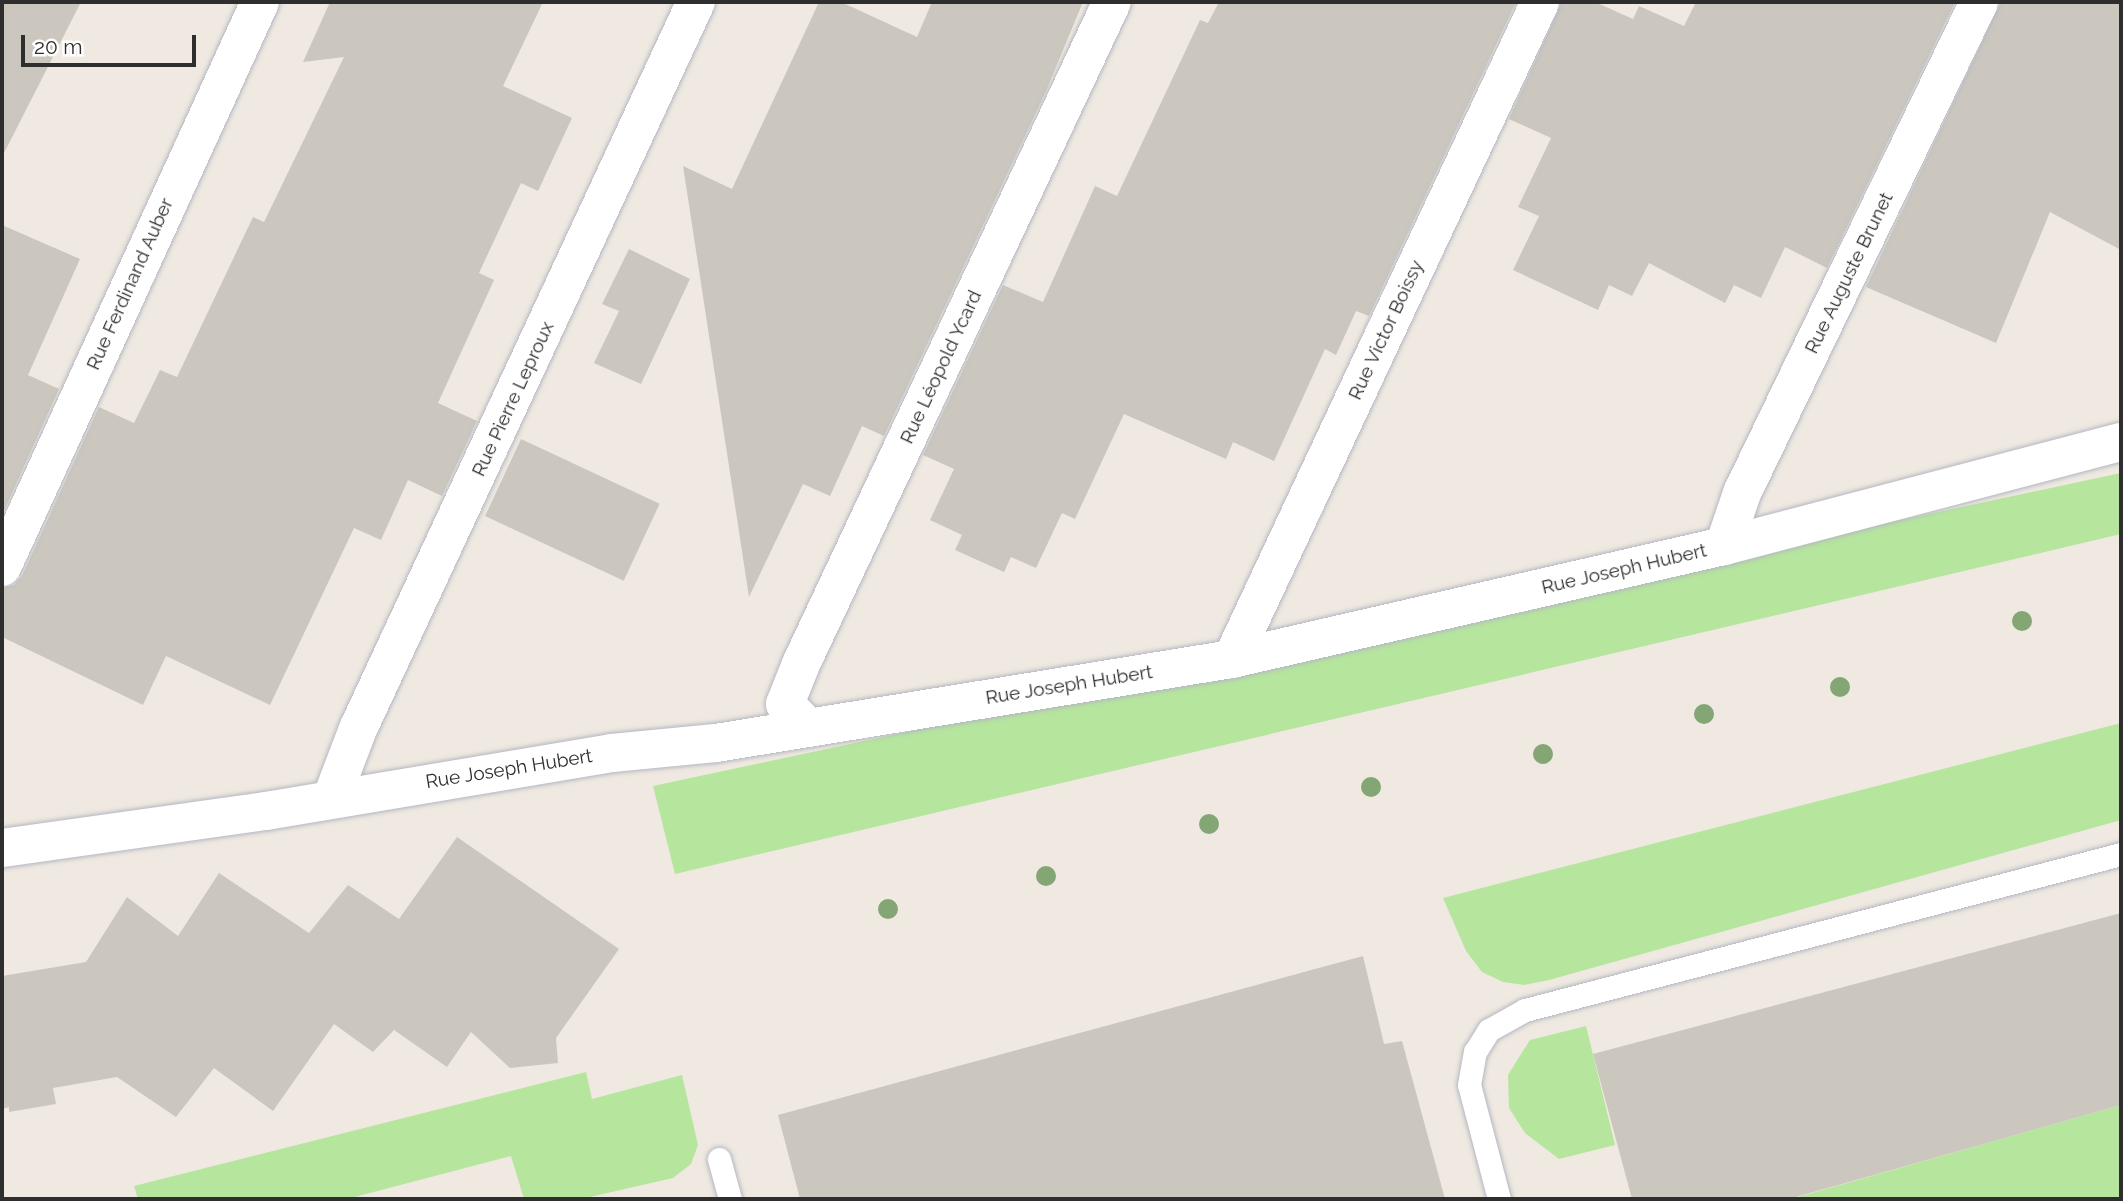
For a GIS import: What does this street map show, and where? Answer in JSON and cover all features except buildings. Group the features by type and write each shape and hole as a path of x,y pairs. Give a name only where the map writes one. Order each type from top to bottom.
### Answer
{"street":[{"name":"Rue Ferdinand Auber","path":"2,567 260,2"},
{"name":"Rue Pierre Leproux","path":"332,797 358,729 696,2"},
{"name":"Rue Léopold Ycard","path":"807,726 785,704 801,664 1112,2"},
{"name":"Rue Victor Boissy","path":"1232,659 1540,2"},
{"name":"Rue Auguste Brunet","path":"1724,545 1742,493 1979,2"},
{"name":"Rue Joseph Hubert","path":"2,848 1232,659 1724,545 2121,442"}],"lane":[{"path":"1499,1199 1469,1085 1475,1052 1489,1030 1525,1010 2121,854"},
{"path":"719,1159 730,1199"}],"green space":[{"path":"2121,473 2121,534 675,874 653,786"},
{"path":"2121,723 2121,820 1549,980 1524,985 1503,982 1482,972 1466,951 1443,898"},
{"path":"1586,1026 1615,1145 1559,1159 1525,1133 1509,1108 1508,1075 1530,1040"},
{"path":"586,1072 592,1099 682,1075 698,1145 691,1164 673,1178 581,1199 524,1199 511,1156 347,1199 138,1199 134,1186"},
{"path":"2121,1105 2121,1199 1791,1199"}]}
